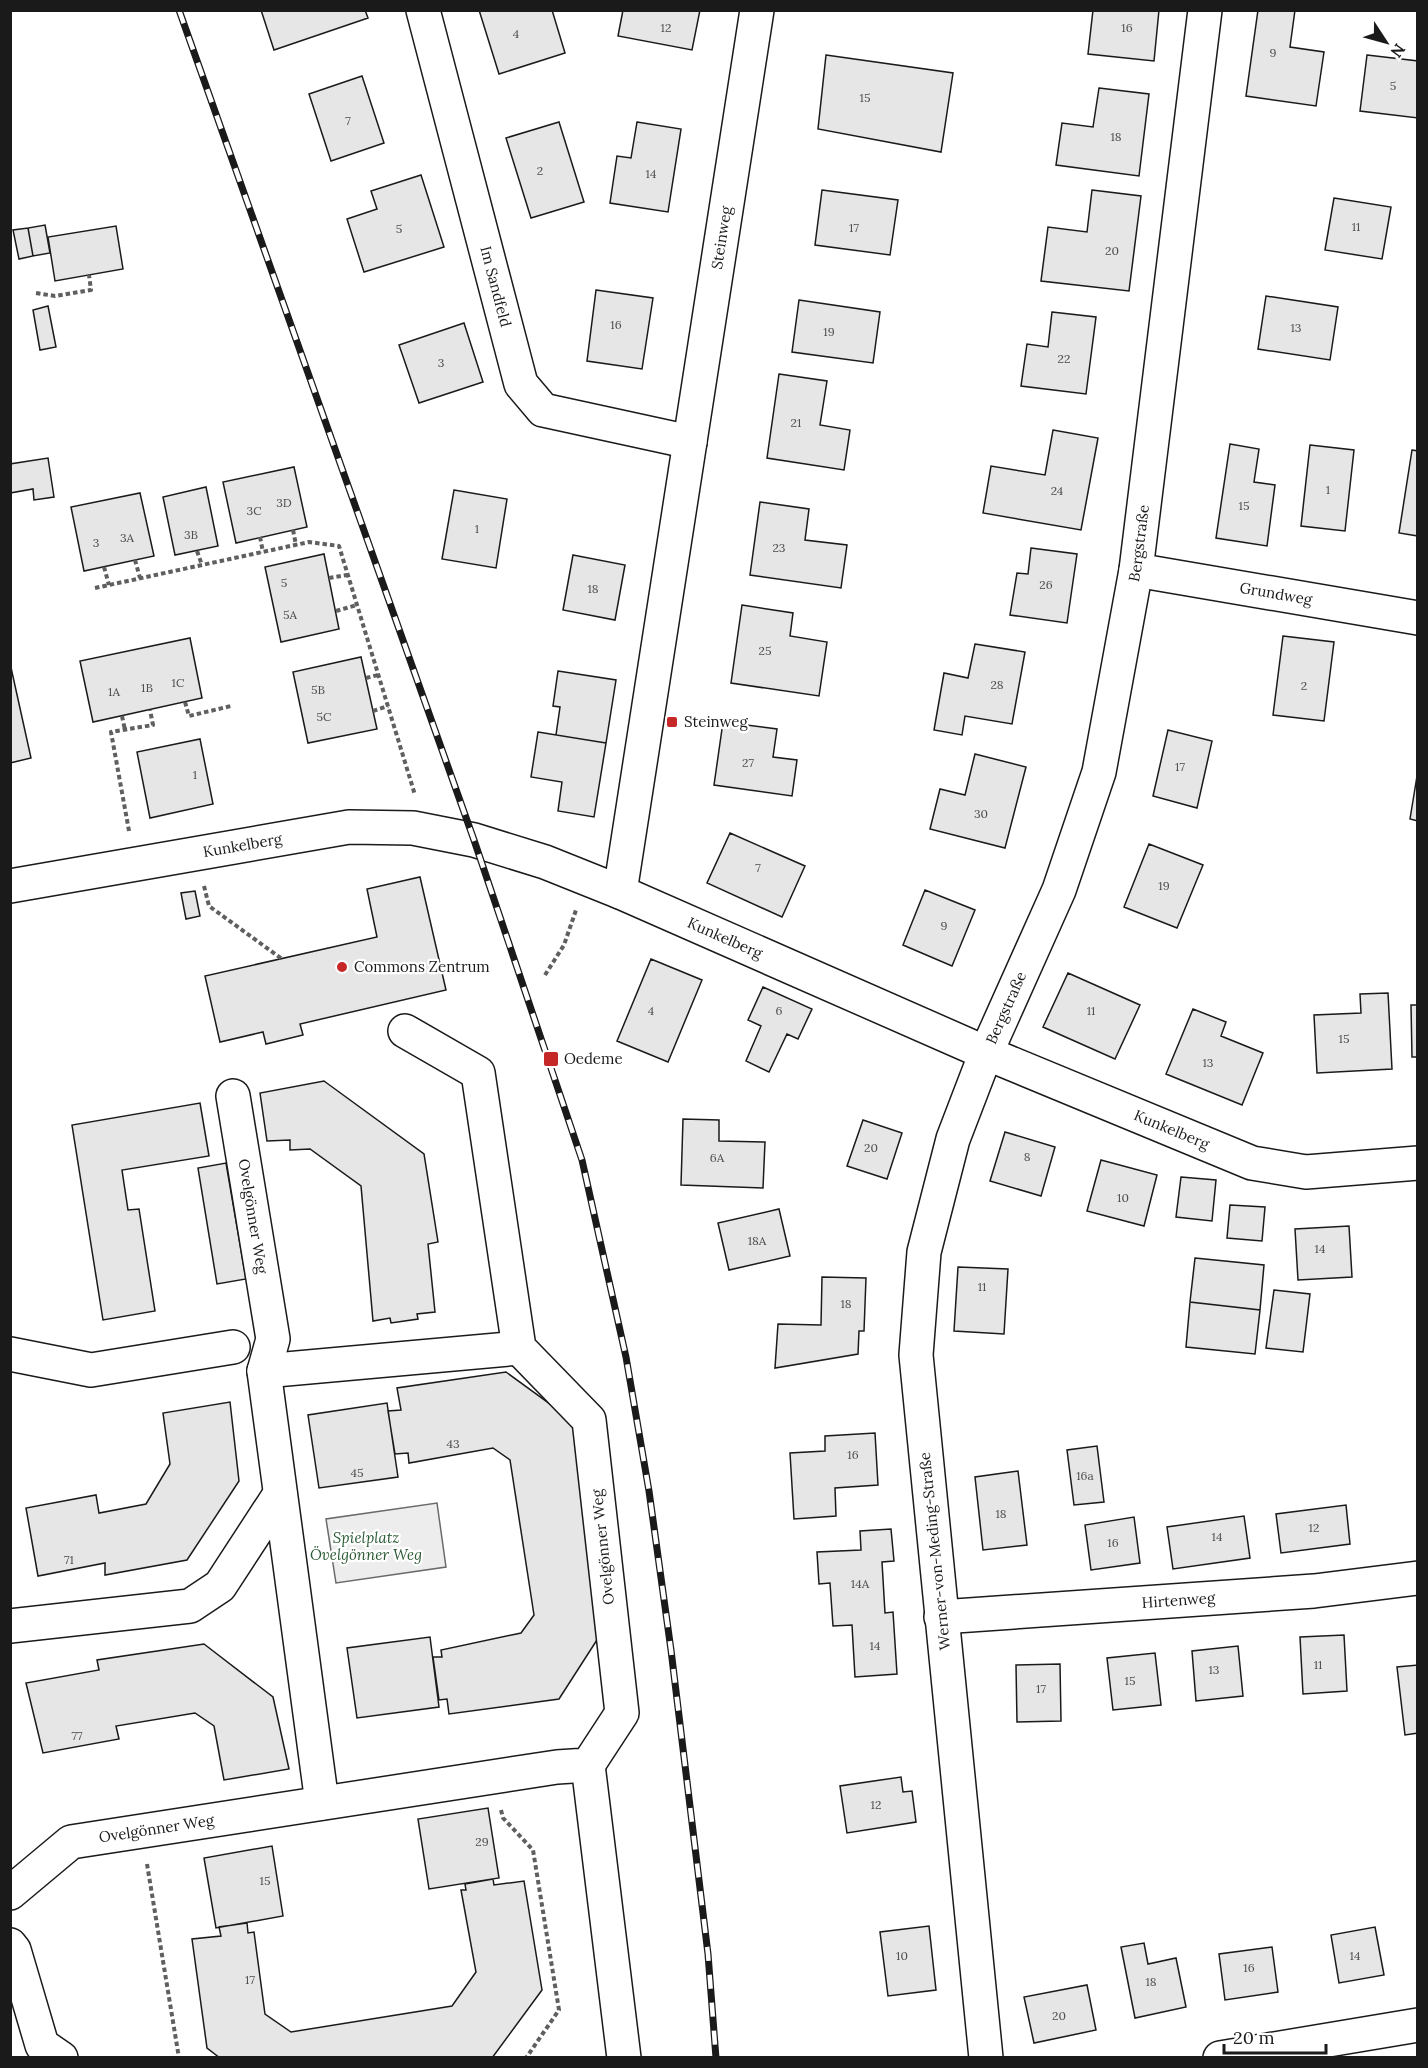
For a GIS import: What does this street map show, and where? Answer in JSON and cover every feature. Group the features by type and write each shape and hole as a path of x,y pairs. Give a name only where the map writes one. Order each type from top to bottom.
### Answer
{"street":[{"name":"Im Sandfeld","path":"423,10 521,384 543,410 690,441"},
{"name":"Steinweg","path":"620,892 757,10"},
{"name":"Bergstraße","path":"986,1053 1059,890 1099,772 1136,570 1205,10"},
{"name":"Grundweg","path":"1136,570 1418,618"},
{"name":"Kunkelberg","path":"10,886 349,827 426,830 474,840 586,878 986,1053 1252,1163 1306,1172 1418,1163"},
{"path":"264,1371 519,1348 478,1073 405,1031"},
{"name":"Werner-von-Meding-Straße","path":"986,1053 953,1139 924,1252 916,1355 986,2058"},
{"name":"Ovelgönner Weg","path":"233,1096 273,1339 264,1371 322,1803"},
{"path":"10,1354 91,1370 233,1347"},
{"name":"Ovelgönner Weg","path":"10,1893 71,1842 494,1776 588,1765 622,1713 589,1420 519,1348"},
{"path":"10,1626 190,1606 220,1586 280,1494"},
{"name":"Hirtenweg","path":"941,1617 1314,1591 1418,1578"},
{"path":"588,1765 624,2058"},
{"path":"10,1945 14,1950 42,2045 61,2058"},
{"path":"1220,2058 1418,2025"}],"path":[{"path":"36,293 55,296 91,290 89,275"},
{"path":"293,530 296,545"},
{"path":"261,537 263,552"},
{"path":"95,588 309,542 339,546 426,830"},
{"path":"198,550 201,565"},
{"path":"135,560 140,578"},
{"path":"104,567 109,585"},
{"path":"329,579 347,574"},
{"path":"336,611 357,605"},
{"path":"366,678 378,675"},
{"path":"185,702 189,716 231,706"},
{"path":"373,711 388,706"},
{"path":"135,864 111,732 153,725 150,710"},
{"path":"122,716 125,730"},
{"path":"195,853 209,906 282,959"},
{"path":"545,975 564,945 586,878"},
{"path":"494,1776 503,1818 533,1850 560,2010 526,2058"},
{"path":"142,1831 179,2058"}],"shaded area":[{"name":"Spielplatz Övelgönner Weg","path":"437,1503 446,1567 336,1583 326,1519"}],"building":[{"path":"261,10 365,10 368,18 274,50"},
{"path":"479,10 552,10 565,53 499,74"},
{"path":"623,10 700,10 692,50 618,36"},
{"path":"1093,10 1159,10 1154,61 1088,54"},
{"path":"1258,10 1295,10 1290,47 1324,52 1316,106 1246,96"},
{"path":"826,55 953,73 941,152 818,129"},
{"path":"1367,55 1418,61 1418,118 1360,111"},
{"path":"362,76 384,143 331,161 309,94"},
{"path":"1099,88 1149,94 1139,176 1056,165 1062,123 1093,127"},
{"path":"559,122 584,202 531,218 506,138"},
{"path":"637,122 681,129 668,212 610,203 617,156 631,158"},
{"path":"421,175 444,247 364,272 347,219 377,209 371,191"},
{"path":"822,190 898,200 890,255 815,245"},
{"path":"1092,190 1141,196 1129,291 1041,281 1048,227 1087,232"},
{"path":"1334,198 1391,207 1382,259 1325,250"},
{"path":"45,225 50,253 33,256 28,228"},
{"path":"116,226 123,269 55,281 48,237"},
{"path":"28,228 33,256 19,259 13,230"},
{"path":"596,290 653,298 642,369 587,361"},
{"path":"1266,296 1338,307 1330,360 1258,349"},
{"path":"799,300 880,312 873,363 792,352"},
{"path":"48,306 56,347 40,350 33,310"},
{"path":"1052,312 1096,317 1086,394 1021,386 1027,344 1048,347"},
{"path":"464,323 483,382 419,403 399,345"},
{"path":"779,374 827,381 820,425 850,430 844,470 767,458"},
{"path":"1053,430 1098,438 1081,530 983,513 991,466 1045,475"},
{"path":"1230,444 1259,449 1254,482 1275,485 1267,546 1216,538"},
{"path":"1310,445 1354,450 1345,531 1301,526"},
{"path":"1412,450 1418,451 1418,536 1399,533"},
{"path":"48,458 54,497 34,500 33,489 10,493 10,464"},
{"path":"294,467 307,527 236,543 223,482"},
{"path":"206,487 218,546 175,555 163,497"},
{"path":"454,490 507,499 496,568 442,559"},
{"path":"140,493 154,556 84,571 71,507"},
{"path":"760,502 809,509 805,540 847,545 841,588 750,575"},
{"path":"1031,548 1077,554 1067,623 1010,615 1017,573 1028,574"},
{"path":"324,554 339,629 281,642 265,567"},
{"path":"573,555 625,565 615,620 563,610"},
{"path":"742,605 793,613 790,636 827,642 819,696 731,683"},
{"path":"1283,636 1334,642 1324,721 1273,715"},
{"path":"190,638 202,698 93,722 80,661"},
{"path":"975,644 1025,652 1012,724 965,716 962,735 934,730 944,673 968,678"},
{"path":"361,657 377,729 308,743 293,672"},
{"path":"10,663 31,758 10,763"},
{"path":"558,671 616,680 606,743 556,735 560,707 553,706"},
{"path":"723,722 777,729 773,757 797,760 792,796 714,785"},
{"path":"1168,730 1212,741 1197,808 1153,796"},
{"path":"538,732 606,743 594,817 558,811 562,782 531,777"},
{"path":"200,739 213,804 150,818 137,752"},
{"path":"975,754 1026,767 1005,848 930,829 940,789 965,795"},
{"path":"1418,770 1418,821 1410,819"},
{"path":"730,833 805,866 782,917 707,883"},
{"path":"1149,844 1203,865 1177,928 1124,907"},
{"name":"Commons Zentrum","path":"420,877 446,990 300,1024 303,1035 266,1044 263,1032 220,1042 205,976 377,937 367,889"},
{"path":"925,890 975,910 952,966 903,945"},
{"path":"195,891 200,916 186,919 181,893"},
{"path":"651,959 702,980 668,1062 617,1041"},
{"path":"1068,973 1140,1005 1115,1059 1043,1027"},
{"path":"763,987 812,1009 798,1039 787,1034 769,1072 746,1061 761,1026 748,1020"},
{"path":"1388,993 1392,1069 1317,1073 1314,1015 1361,1013 1360,994"},
{"path":"1411,1005 1418,1005 1418,1057 1412,1057"},
{"path":"1193,1009 1226,1022 1221,1036 1263,1053 1242,1105 1166,1074"},
{"path":"324,1081 424,1154 438,1242 428,1244 435,1312 417,1314 418,1319 391,1323 390,1318 373,1321 361,1186 310,1149 290,1150 290,1140 267,1141 260,1093"},
{"path":"200,1103 209,1156 122,1170 128,1210 139,1209 155,1311 103,1320 72,1125"},
{"path":"683,1119 719,1120 719,1141 765,1142 763,1188 681,1185"},
{"path":"863,1120 902,1133 887,1179 847,1166"},
{"path":"1005,1132 1055,1147 1041,1196 990,1181"},
{"path":"1101,1160 1157,1175 1144,1226 1087,1211"},
{"path":"226,1163 246,1279 217,1284 198,1168"},
{"path":"1181,1177 1216,1180 1212,1221 1176,1217"},
{"path":"1230,1205 1265,1207 1262,1241 1227,1238"},
{"path":"779,1209 790,1256 729,1270 718,1223"},
{"path":"1349,1226 1352,1277 1298,1280 1295,1229"},
{"path":"1195,1258 1264,1265 1260,1310 1190,1302"},
{"path":"958,1267 1008,1269 1004,1334 954,1331"},
{"path":"822,1277 866,1278 864,1331 859,1331 858,1354 775,1368 778,1324 821,1325"},
{"path":"1274,1290 1310,1294 1303,1352 1266,1348"},
{"path":"1190,1302 1260,1310 1255,1354 1186,1347"},
{"path":"506,1372 576,1423 604,1629 559,1699 449,1714 447,1699 439,1700 433,1657 442,1657 441,1650 521,1633 534,1615 510,1460 493,1448 409,1463 408,1453 395,1454 388,1411 401,1410 397,1388"},
{"path":"230,1402 239,1481 187,1560 105,1575 105,1563 38,1576 26,1508 96,1495 99,1513 146,1504 170,1464 163,1413"},
{"path":"387,1403 398,1477 319,1488 308,1415"},
{"path":"875,1433 878,1485 835,1488 836,1516 794,1519 790,1453 825,1451 825,1436"},
{"path":"1097,1446 1104,1502 1074,1505 1067,1450"},
{"path":"1018,1471 1027,1545 983,1550 975,1477"},
{"path":"1346,1505 1350,1544 1281,1553 1276,1514"},
{"path":"1244,1516 1250,1558 1173,1569 1167,1527"},
{"path":"1134,1517 1140,1563 1091,1570 1085,1525"},
{"path":"891,1529 894,1561 882,1562 885,1613 893,1612 897,1674 855,1677 852,1625 833,1626 830,1583 819,1584 817,1552 861,1550 860,1531"},
{"path":"1344,1635 1347,1691 1303,1694 1300,1637"},
{"path":"430,1637 439,1707 357,1718 347,1648"},
{"path":"204,1644 273,1697 289,1769 224,1780 214,1726 195,1713 116,1726 119,1739 43,1753 26,1683 99,1670 97,1660"},
{"path":"1238,1646 1243,1696 1196,1701 1192,1651"},
{"path":"1155,1653 1161,1705 1113,1710 1107,1658"},
{"path":"1060,1664 1061,1721 1017,1722 1016,1665"},
{"path":"1418,1665 1418,1733 1405,1735 1397,1667"},
{"path":"901,1777 903,1792 912,1791 916,1822 847,1833 840,1786"},
{"path":"488,1808 499,1878 429,1889 418,1819"},
{"path":"272,1846 283,1916 216,1928 204,1858"},
{"path":"493,1879 494,1885 524,1881 542,1990 492,2058 220,2058 207,2048 192,1939 221,1936 219,1927 247,1923 248,1933 254,1932 265,2014 291,2032 452,2006 476,1972 461,1890 466,1890 465,1884"},
{"path":"929,1926 936,1990 888,1996 880,1932"},
{"path":"1375,1927 1384,1975 1339,1983 1331,1935"},
{"path":"1144,1943 1148,1964 1176,1958 1186,2007 1135,2018 1121,1947"},
{"path":"1272,1947 1278,1992 1225,2000 1219,1954"},
{"path":"1087,1985 1096,2030 1034,2043 1024,1997"}],"railway":[{"path":"179,10 474,840 582,1160 626,1357 649,1491 708,1954 716,2058"}],"place":[{"name":"Steinweg","path":"672,722"},
{"name":"Commons Zentrum","path":"342,967"},
{"name":"Oedeme","path":"551,1059"}]}
